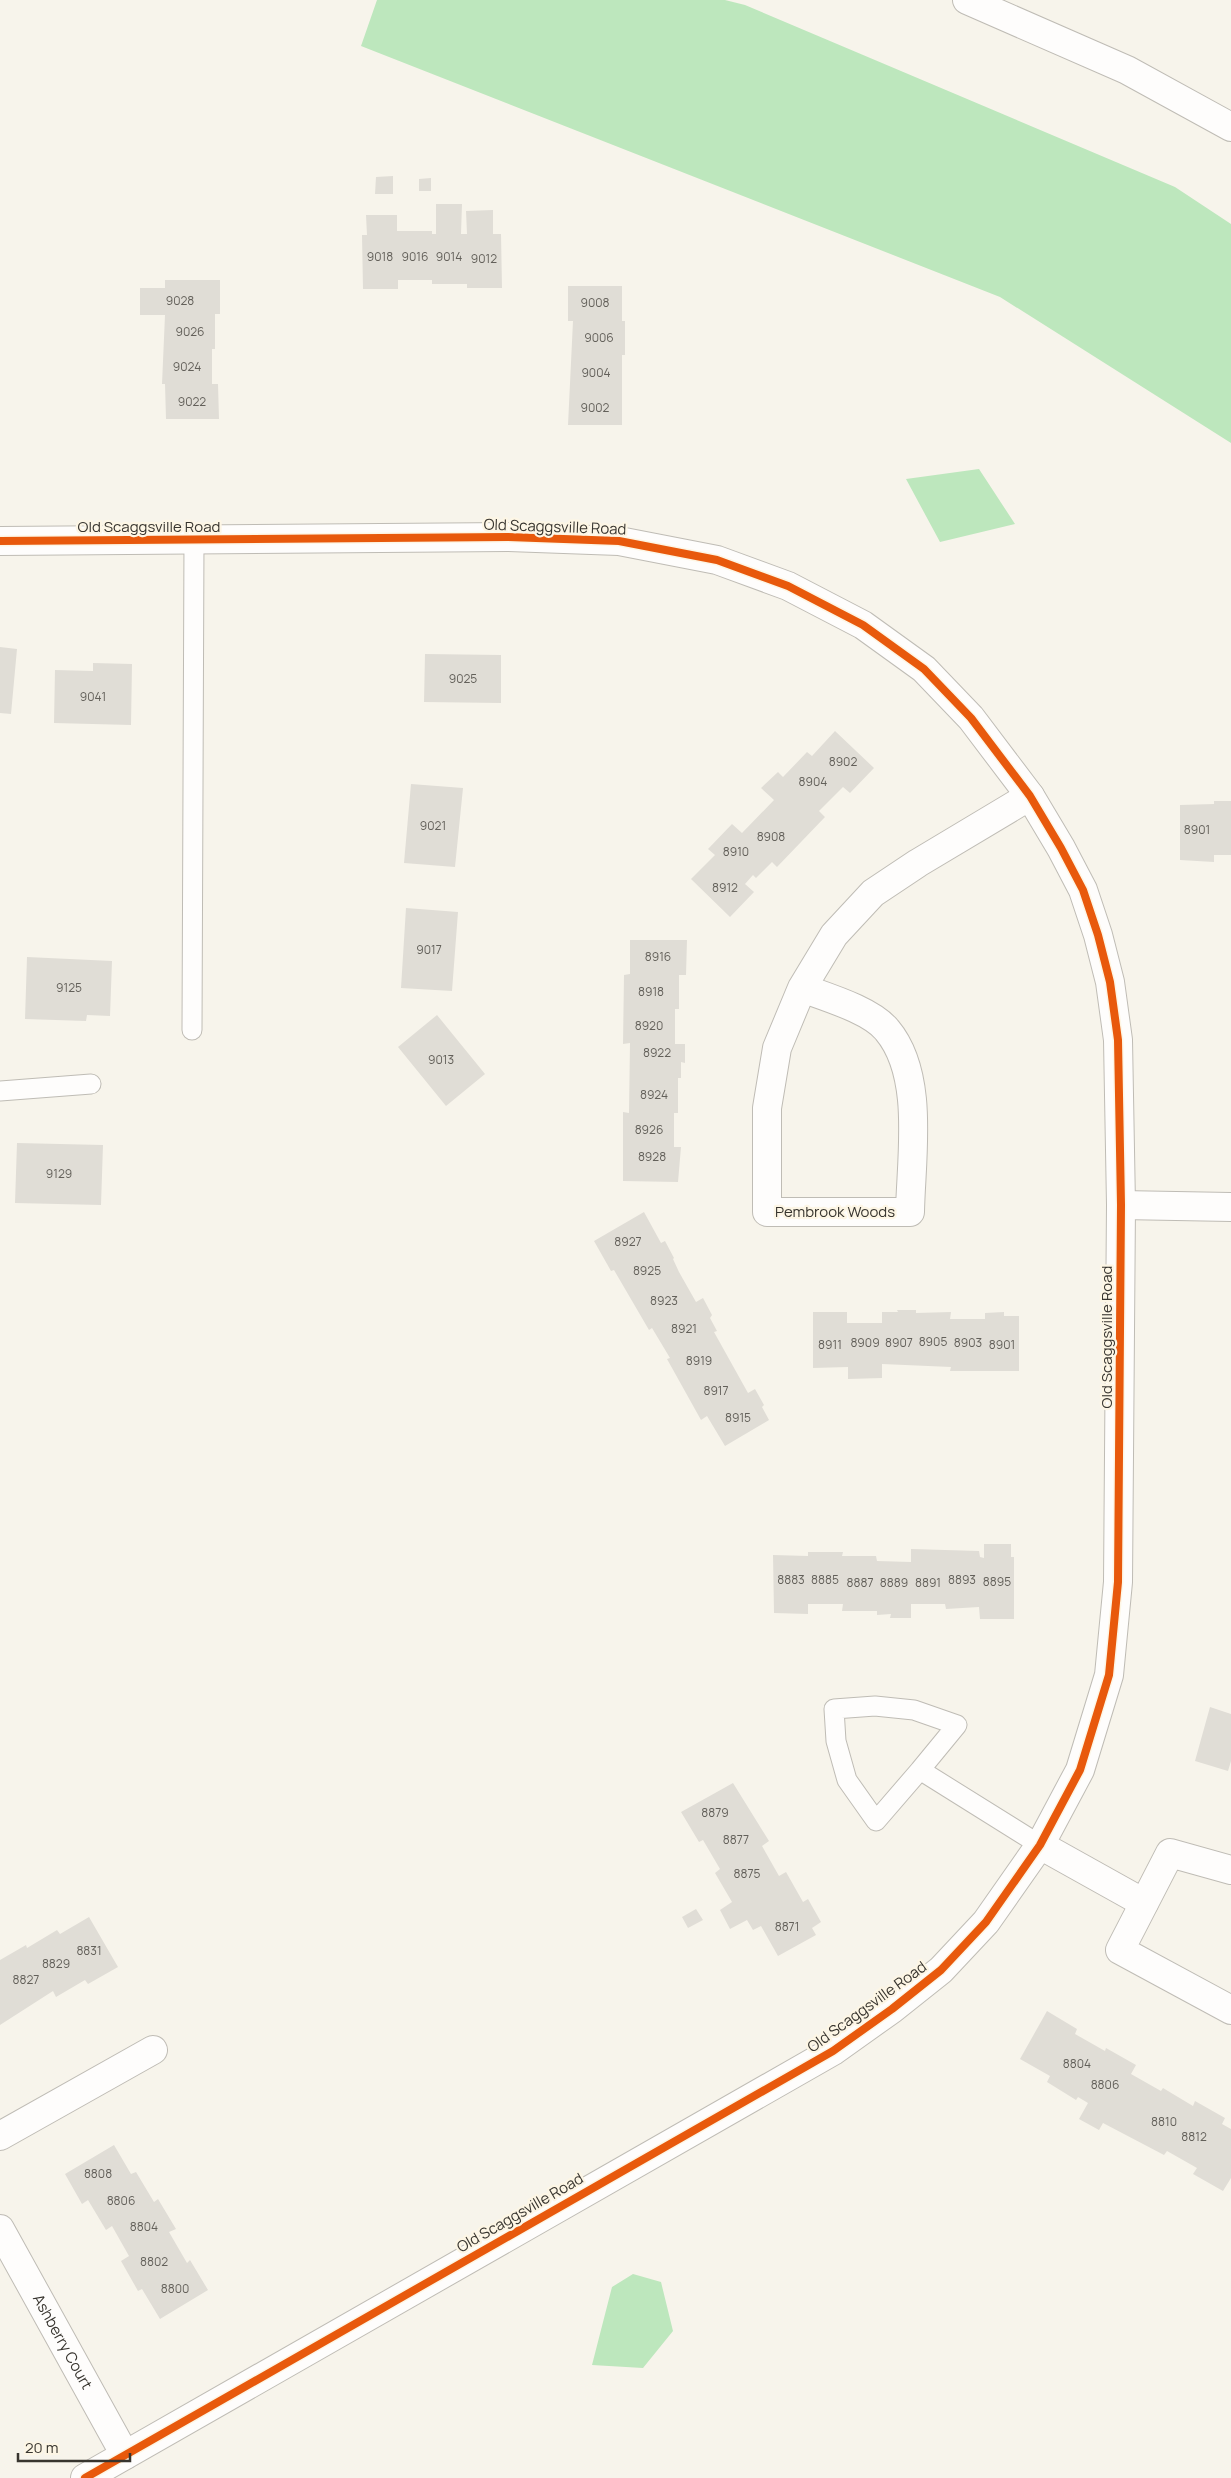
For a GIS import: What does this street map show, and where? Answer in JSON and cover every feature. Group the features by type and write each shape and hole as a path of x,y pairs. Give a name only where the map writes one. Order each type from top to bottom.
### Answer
{"main road":[{"path":"966,0 1127,70 1231,127"},
{"name":"Old Scaggsville Road","path":"0,541 508,537 619,541 717,560 788,586 862,624 924,669 971,718 1030,796 1083,890 1098,935 1110,982 1118,1040 1121,1205 1118,1582 1109,1675 1080,1770 1040,1845 986,1922 941,1970 892,2009 833,2051 85,2478"},
{"name":"Pembrook Woods","path":"802,988 853,1006 887,1029 906,1064 913,1102 910,1212 767,1212 767,1108 777,1048 802,988 834,935 873,893 918,863 1030,796"},
{"path":"1121,1205 1231,1207"},
{"path":"1040,1845 1144,1903"},
{"path":"1231,1870 1170,1853 1120,1950 1231,2010"},
{"path":"0,2136 153,2050"},
{"name":"Ashberry Court","path":"0,2229 125,2455"}],"lane":[{"path":"192,1030 194,540"},
{"path":"0,1091 91,1084"},
{"path":"875,1706 914,1710 957,1725 920,1770 876,1821 847,1780 836,1741 834,1709 875,1706"},
{"path":"920,1770 1040,1845"}],"green space":[{"path":"377,0 725,0 745,5 1175,187 1231,224 1231,443 1000,297 361,46"},
{"path":"979,469 1015,524 940,542 906,479"},
{"path":"633,2274 661,2282 673,2331 643,2368 592,2365 612,2287"}],"building":[{"path":"393,176 393,194 375,194 376,177"},
{"path":"431,178 431,191 419,191 419,179"},
{"path":"436,204 462,204 461,234 467,234 466,211 493,210 493,234 501,234 502,288 467,288 467,284 432,284 432,280 398,280 398,289 363,289 362,235 367,235 366,215 397,215 397,231 432,231 432,234 436,234"},
{"path":"165,280 220,280 220,314 215,314 215,349 212,349 212,384 218,384 219,419 166,419 165,384 162,384 165,315 140,315 140,288 165,288"},
{"path":"568,286 622,286 622,321 625,321 625,355 622,355 622,425 568,425 573,321 568,321"},
{"path":"0,647 17,649 11,714 0,713"},
{"path":"425,654 501,655 501,703 424,702"},
{"path":"93,663 132,664 131,725 54,723 55,670 93,671"},
{"path":"835,731 874,768 850,793 843,787 819,811 825,817 777,867 772,862 756,878 753,875 745,884 754,892 730,917 691,879 715,855 708,849 732,824 742,833 774,800 761,788 778,772 783,777 807,752 812,756"},
{"path":"411,784 463,788 455,867 404,863"},
{"path":"1214,801 1231,801 1231,855 1214,855 1214,862 1180,860 1180,805 1214,804"},
{"path":"406,908 458,912 452,991 401,988"},
{"path":"630,940 687,940 686,975 679,975 679,1009 675,1009 675,1044 685,1044 685,1063 681,1062 681,1078 678,1078 678,1113 674,1113 674,1147 681,1147 678,1182 623,1181 623,1112 629,1113 630,1043 623,1044 624,975 630,974"},
{"path":"27,957 112,961 110,1016 87,1015 86,1021 25,1019"},
{"path":"437,1015 485,1074 446,1106 398,1047"},
{"path":"17,1143 103,1145 101,1205 15,1203"},
{"path":"644,1212 661,1243 665,1241 679,1272 696,1302 703,1298 712,1315 710,1318 717,1331 714,1332 748,1393 755,1389 764,1405 762,1407 769,1420 725,1446 707,1416 701,1420 667,1359 670,1358 652,1328 649,1330 614,1270 611,1271 594,1241"},
{"path":"897,1310 916,1310 916,1313 951,1312 950,1319 985,1319 985,1313 1004,1312 1004,1316 1019,1316 1019,1371 950,1371 951,1367 882,1364 882,1378 848,1379 848,1367 813,1368 813,1312 847,1312 847,1323 882,1323 882,1312 898,1312"},
{"path":"984,1544 1011,1544 1011,1557 1014,1557 1014,1619 980,1619 979,1607 946,1609 945,1604 911,1604 911,1618 890,1618 891,1614 877,1615 877,1611 842,1611 843,1604 808,1604 808,1614 774,1613 773,1555 808,1556 808,1552 843,1552 842,1556 876,1556 877,1561 911,1562 911,1549 979,1551 980,1557 984,1558"},
{"path":"1210,1707 1231,1714 1231,1761 1228,1771 1195,1761"},
{"path":"733,1783 769,1841 762,1846 779,1876 786,1872 803,1902 808,1899 821,1922 812,1928 816,1935 778,1956 761,1926 753,1930 747,1920 730,1929 720,1910 732,1902 715,1873 720,1869 703,1840 699,1842 681,1812"},
{"path":"696,1909 703,1920 688,1928 682,1917"},
{"path":"89,1917 118,1967 88,1984 85,1980 56,1997 53,1991 0,2025 0,1960 26,1945 27,1948 57,1930 60,1934"},
{"path":"1047,2011 1077,2029 1075,2034 1105,2051 1106,2048 1136,2065 1131,2074 1161,2091 1163,2088 1193,2106 1195,2101 1225,2118 1222,2124 1231,2129 1231,2178 1223,2191 1193,2174 1197,2168 1167,2151 1164,2155 1103,2123 1099,2130 1079,2119 1088,2103 1078,2097 1076,2100 1047,2082 1050,2076 1020,2059"},
{"path":"114,2145 131,2174 136,2172 154,2202 158,2199 176,2229 169,2232 187,2263 190,2260 208,2290 160,2319 142,2289 138,2291 121,2261 129,2256 112,2226 106,2230 88,2200 82,2204 65,2174"}],"cycle path":[{"path":"0,541 508,537 619,541 717,560 788,586 863,625 924,669 971,718 1030,796 1083,890 1098,935 1110,982 1118,1040 1121,1205 1118,1582 1109,1675 1080,1770 1040,1845 986,1922 941,1970 892,2009 833,2051 85,2478"}]}
